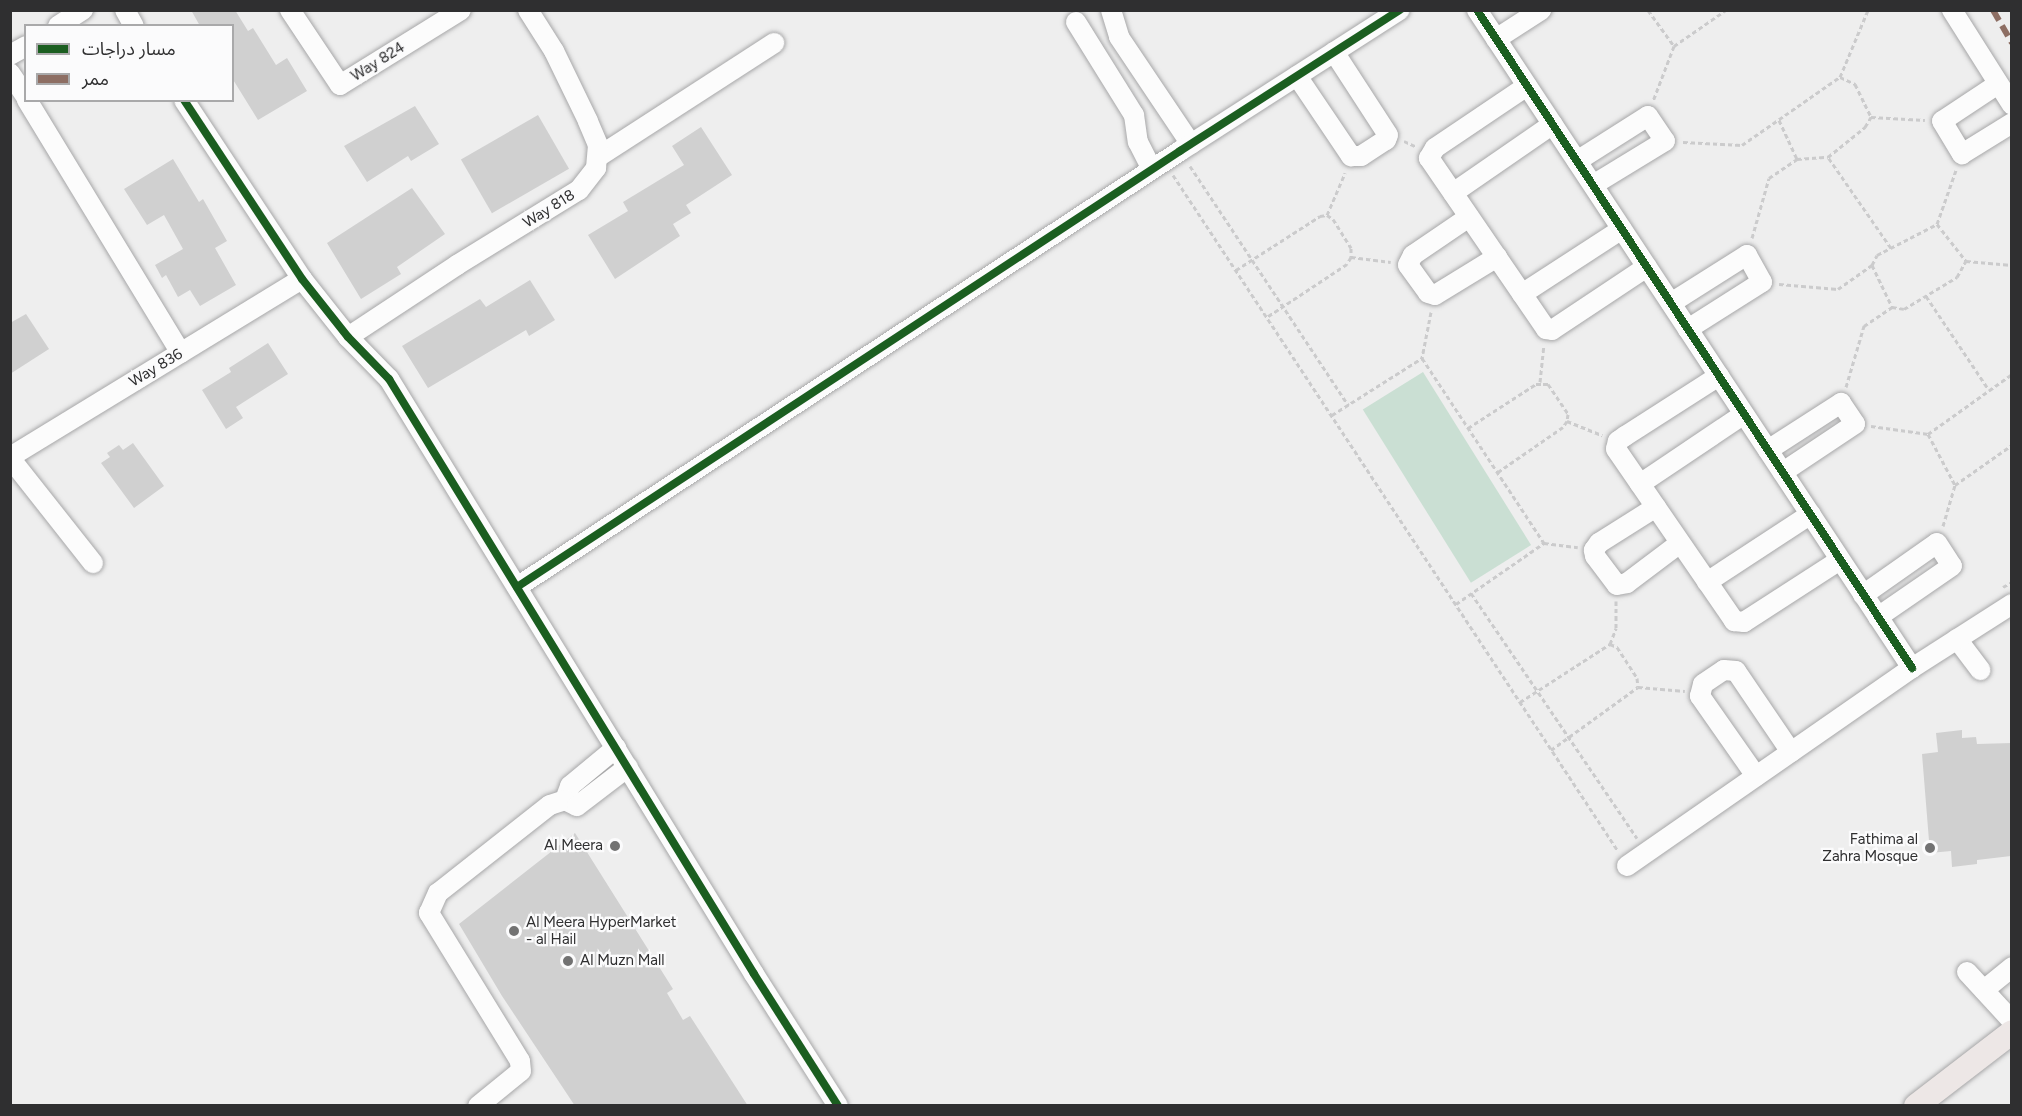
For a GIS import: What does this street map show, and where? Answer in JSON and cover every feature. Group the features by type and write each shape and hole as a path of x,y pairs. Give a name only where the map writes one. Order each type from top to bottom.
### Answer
{"main road":[{"path":"1916,1106 2012,1032"}],"street":[{"path":"61,24 83,10"},
{"path":"125,10 133,24"},
{"name":"Way 824","path":"290,10 340,85 461,10"},
{"path":"528,10 554,51 588,121 598,145 598,157"},
{"path":"1111,10 1119,37 1172,156"},
{"path":"517,587 1172,156 1400,10"},
{"path":"1496,39 1541,10"},
{"path":"1952,10 2012,105"},
{"path":"1483,12 1496,39 1912,668"},
{"path":"1076,22 1134,115 1138,142 1172,156"},
{"path":"598,157 774,43"},
{"path":"10,55 24,47"},
{"path":"1297,76 1351,156 1361,156 1386,140 1388,135 1334,52"},
{"path":"10,73 24,96"},
{"path":"1998,84 1942,121 1962,154 2012,123"},
{"path":"1527,86 1430,153 1429,158 1546,329 1552,330 1647,267"},
{"path":"28,102 181,353"},
{"path":"185,102 302,279 348,337 390,379 838,1106"},
{"path":"1576,161 1648,116 1665,141 1593,185"},
{"path":"1453,193 1553,124"},
{"name":"Way 818","path":"348,337 457,265 579,190 596,168 598,157"},
{"path":"1469,217 1413,255 1408,265 1428,293 1435,295 1497,257"},
{"path":"1522,294 1622,229"},
{"path":"1671,303 1747,255 1762,282 1688,329"},
{"name":"Way 836","path":"10,458 302,279"},
{"path":"1719,376 1617,445 1640,484 1734,621 1744,622 1840,560"},
{"path":"1768,450 1841,404 1855,424 1783,472"},
{"path":"1640,484 1744,414"},
{"path":"10,458 93,563"},
{"path":"1656,507 1599,543 1594,549 1595,556 1617,585 1628,583 1680,543"},
{"path":"1707,582 1811,514"},
{"path":"1863,595 1937,543 1952,566 1878,616"},
{"path":"1627,866 1912,668 2012,604"},
{"path":"1957,639 1980,670"},
{"path":"1756,776 1699,693 1703,684 1724,670 1736,671 1791,752"},
{"path":"571,803 570,786 616,748"},
{"path":"478,1106 521,1071 520,1061 429,913 438,893 523,824 550,805 571,803 628,767"},
{"path":"1984,990 2012,967"},
{"path":"1967,972 2012,1021"}],"path":[{"path":"1648,10 1674,46"},
{"path":"1648,116 1674,46 1726,10"},
{"path":"1665,141 1742,145 1840,77 1868,10"},
{"path":"1840,77 1855,84 1870,117"},
{"path":"1870,117 1942,121"},
{"path":"1747,255 1769,178 1797,159 1828,157 1865,127 1870,117"},
{"path":"1779,120 1797,159"},
{"path":"1388,135 1430,153"},
{"path":"1762,282 1838,289 1872,265 1877,255 1937,224 1962,154"},
{"path":"1172,156 1253,260 1348,405"},
{"path":"1172,156 1236,270 1627,866"},
{"path":"1327,215 1351,156"},
{"path":"1828,157 1891,248"},
{"path":"1236,270 1320,216 1327,215 1333,219 1351,248 1351,256 1347,264 1267,317"},
{"path":"1937,224 1966,261 2012,265"},
{"path":"1351,256 1408,265"},
{"path":"1841,404 1864,327 1892,307 1904,309 1957,277 1966,261"},
{"path":"1872,265 1892,307"},
{"path":"1435,295 1422,358 1544,543"},
{"path":"1926,296 1989,390"},
{"path":"1540,382 1546,329"},
{"path":"1332,415 1422,358"},
{"path":"1855,424 1928,434 2012,374"},
{"path":"1468,428 1540,382 1548,384 1568,414 1563,428 1497,472"},
{"path":"1567,422 1617,445"},
{"path":"1928,434 1955,485"},
{"path":"1937,543 1955,485 2012,445"},
{"path":"1456,604 1544,543 1594,549"},
{"path":"1520,702 1610,644 1616,628 1617,585"},
{"path":"1471,593 1646,852"},
{"path":"1610,644 1617,646 1637,678 1638,687"},
{"path":"1551,750 1638,687 1699,693"}],"green space":[{"path":"1423,372 1531,545 1471,583 1363,410"}],"building":[{"path":"191,10 235,10 248,31 253,28 276,65 287,58 307,91 258,120 234,81 234,24 199,24"},
{"path":"415,106 439,144 411,161 408,156 367,182 344,146"},
{"path":"538,115 569,169 492,213 461,160"},
{"path":"701,127 732,175 686,205 691,213 673,224 680,236 615,279 588,235 628,211 623,202 684,165 672,146"},
{"path":"173,159 199,202 203,199 227,241 215,248 236,285 200,306 190,290 178,297 166,275 162,278 155,265 183,249 164,215 147,225 124,189"},
{"path":"412,188 445,234 397,267 401,274 361,299 327,243"},
{"path":"530,280 555,320 529,336 526,330 428,388 402,346 480,299 486,307"},
{"path":"26,314 49,349 10,374 10,323"},
{"path":"268,343 288,374 236,407 243,418 226,429 202,390 231,372 229,368"},
{"path":"133,443 164,486 134,508 101,463 110,457 107,453 119,445 123,450"},
{"path":"1962,730 1962,738 1976,737 1977,744 2012,743 2011,856 1977,860 1977,864 1952,867 1951,851 1930,853 1922,754 1938,752 1936,733"},
{"name":"Al Muzn Mall","path":"575,833 673,989 667,993 683,1020 690,1016 748,1106 575,1106 502,996 459,924"}],"marked path":[{"path":"1993,10 2012,43"}],"cycle path":[{"path":"517,587 1180,151 1400,10"},
{"path":"1477,10 1912,668"},
{"path":"185,102 302,279 348,337 389,379 754,974 838,1106"}],"place":[{"name":"Al Meera","path":"615,846"},
{"name":"Fathima al Zahra Mosque","path":"1930,848"},
{"name":"Al Meera HyperMarket - al Hail","path":"514,931"},
{"name":"Al Muzn Mall","path":"568,961"}]}
